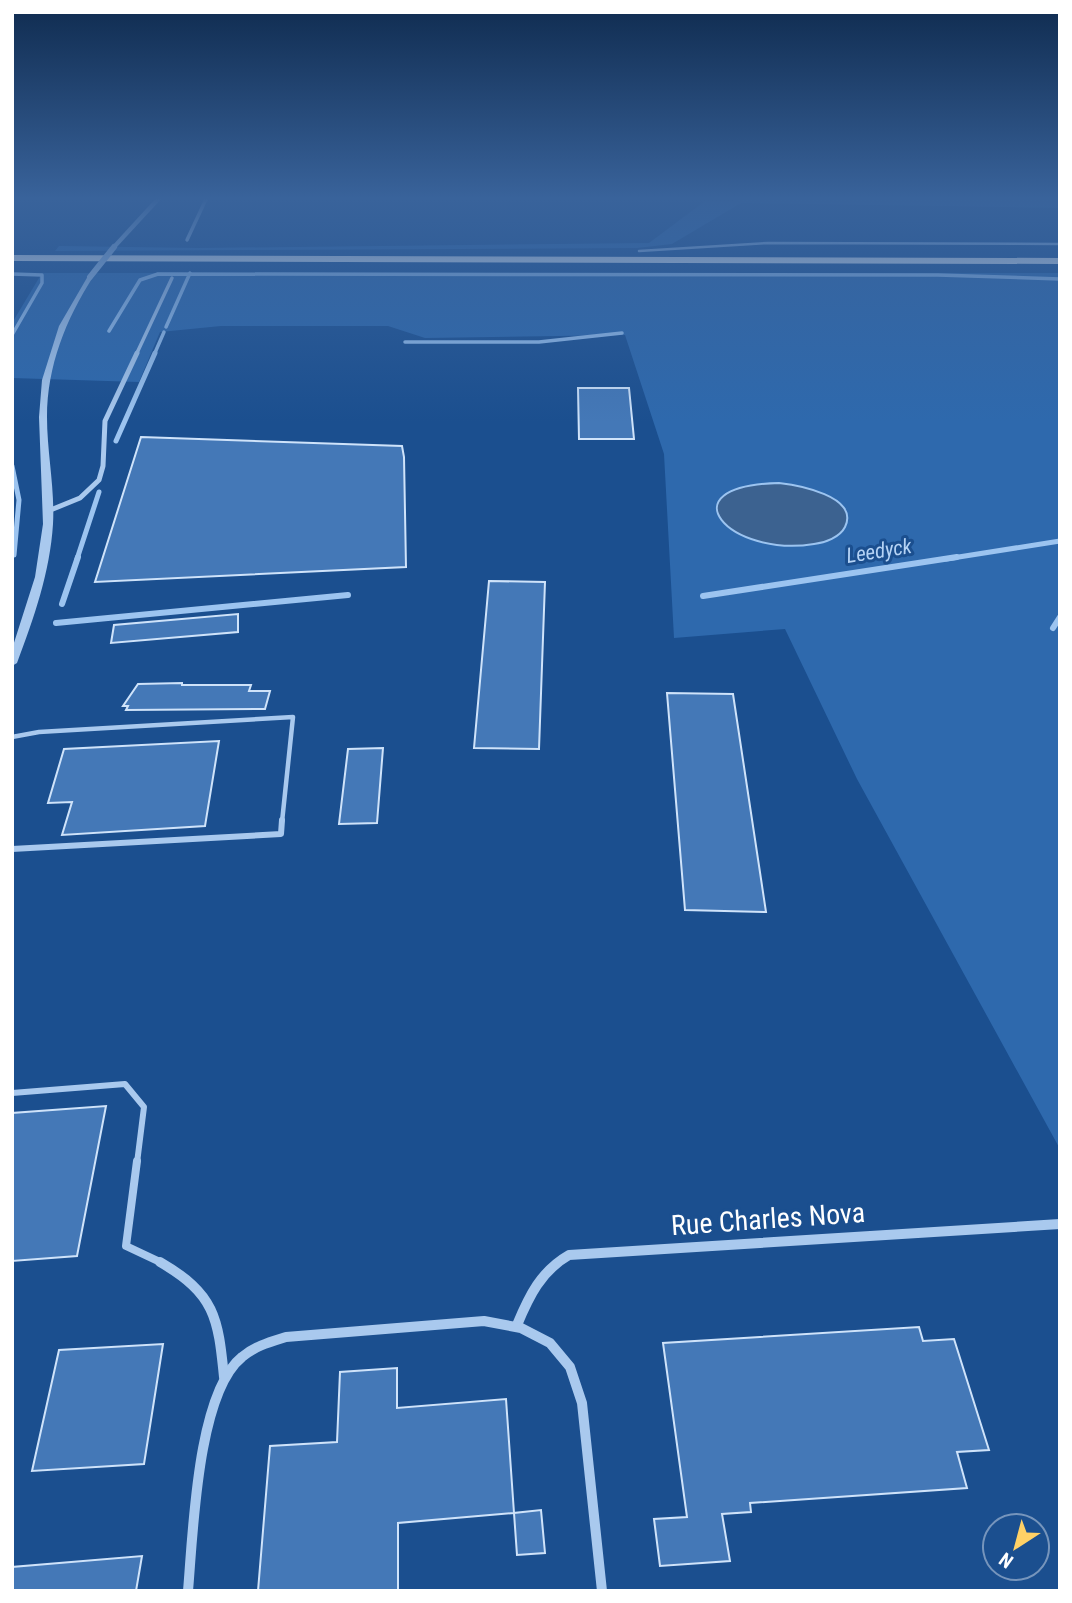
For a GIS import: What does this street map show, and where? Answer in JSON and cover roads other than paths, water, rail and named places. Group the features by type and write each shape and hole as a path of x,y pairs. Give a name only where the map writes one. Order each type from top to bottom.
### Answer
{"street":[{"path":"12,663 36,591 48,512 43,419 45,382 60,330 94,272"},
{"path":"48,512 77,500 101,474 103,426 172,278"},
{"name":"Rue Charles Nova","path":"517,1325 538,1281 553,1265 569,1255 1060,1224"},
{"path":"160,1262 186,1276 210,1303 218,1322 224,1377"},
{"path":"188,1591 207,1418 224,1377 252,1349 275,1339 470,1321 517,1325 552,1344 575,1376 582,1403 602,1591"}],"lane":[{"path":"12,737 39,732 293,717 281,834 12,849"},
{"path":"12,1093 125,1084 144,1107 127,1246 160,1262"}],"waterway":[{"path":"12,274 42,275 42,283 12,335"},
{"path":"109,331 140,280 158,274 190,274"},
{"path":"166,327 190,274"},
{"path":"190,274 938,275 1060,279"},
{"path":"154,355 164,332"},
{"path":"405,342 539,342 622,333"},
{"path":"116,441 155,353"},
{"path":"12,466 19,500 14,555"},
{"path":"77,559 99,492"},
{"name":"Leedyck","path":"946,559 1060,541"},
{"path":"62,604 78,557"},
{"name":"Leedyck","path":"703,596 957,557"},
{"path":"56,623 348,595"},
{"path":"1053,628 1060,617"}]}
